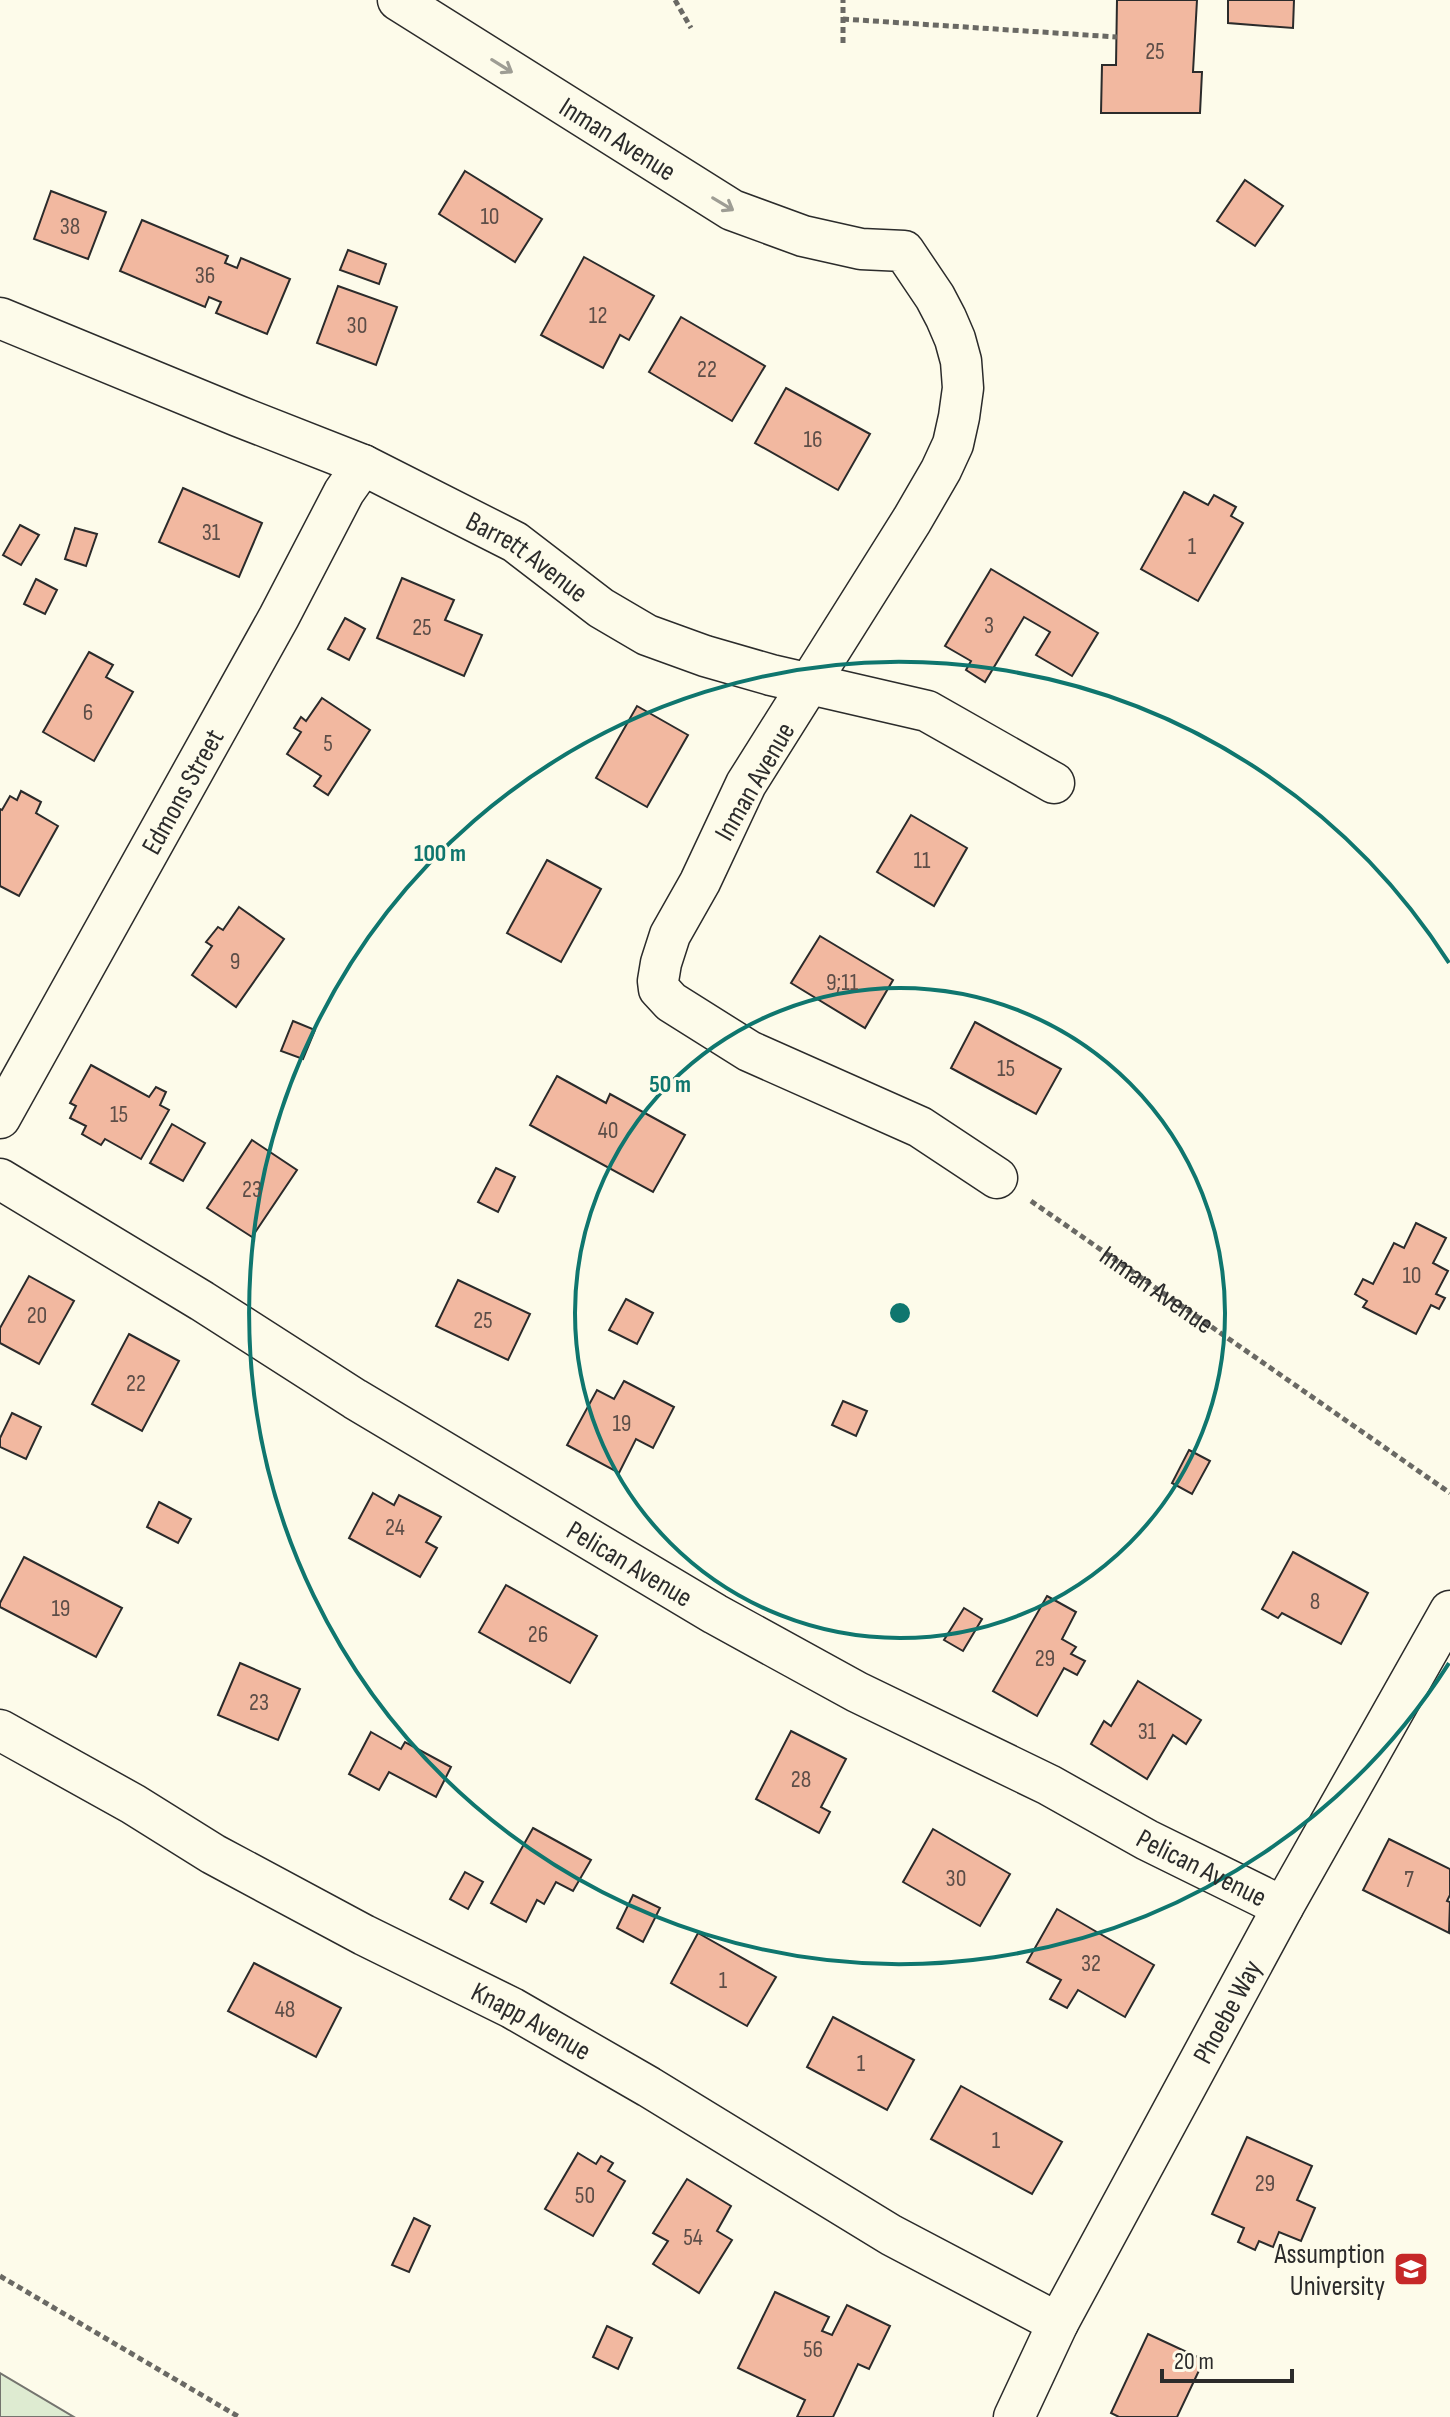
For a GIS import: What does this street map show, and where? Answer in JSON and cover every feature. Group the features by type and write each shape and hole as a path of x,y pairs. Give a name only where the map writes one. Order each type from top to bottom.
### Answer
{"street":[{"name":"Inman Avenue","path":"398,0 732,210 803,236 861,249 904,251 935,297 955,339 961,361 963,388 953,444 941,470 746,784 700,882 670,935 659,972 659,989 666,999 749,1051 920,1127 997,1178"},
{"name":"Barrett Avenue","path":"0,318 363,465 515,542 601,608 647,635 705,656 810,685 927,711 1054,783"},
{"name":"Edmons Street","path":"0,1118 279,617 344,492 363,465"},
{"name":"Pelican Avenue","path":"0,1179 202,1301 355,1399 715,1614 857,1692 1049,1785 1147,1840 1283,1907"},
{"name":"Phoebe Way","path":"1014,2417 1058,2323 1283,1907 1450,1611"},
{"name":"Knapp Avenue","path":"0,1730 133,1804 213,1854 364,1935 512,2008 649,2087 891,2235 1058,2323"}],"path":[{"path":"675,0 691,28"},
{"path":"843,0 843,43"},
{"path":"843,19 1117,37"},
{"name":"Inman Avenue","path":"997,1178 1450,1493"},
{"path":"0,2276 239,2417"}],"green space":[{"path":"0,2373 74,2417 0,2417"}],"building":[{"path":"1117,0 1197,0 1193,72 1202,72 1200,113 1101,113 1102,65 1116,65"},
{"path":"1228,0 1294,0 1293,28 1228,23"},
{"path":"465,171 542,219 515,262 439,214"},
{"path":"1245,180 1283,206 1255,246 1217,221"},
{"path":"51,191 106,212 88,259 34,239"},
{"path":"142,220 228,256 225,263 237,268 241,258 290,279 267,334 216,313 221,302 209,297 205,307 120,271"},
{"path":"348,250 386,264 379,284 340,270"},
{"path":"584,257 654,296 629,340 620,335 603,368 541,335"},
{"path":"338,286 397,307 376,365 317,343"},
{"path":"681,317 765,366 732,421 649,372"},
{"path":"786,388 870,434 838,490 755,443"},
{"path":"183,488 262,523 239,577 159,542"},
{"path":"1184,492 1208,505 1214,495 1236,507 1231,516 1243,523 1198,601 1141,569"},
{"path":"20,525 39,535 21,565 3,555"},
{"path":"75,528 97,534 86,566 65,559"},
{"path":"991,569 1098,633 1072,676 1036,655 1050,632 1024,617 985,682 966,670 971,661 945,646"},
{"path":"402,578 454,600 445,620 482,635 464,676 377,638"},
{"path":"36,579 57,590 45,614 24,604"},
{"path":"345,618 365,629 349,660 328,649"},
{"path":"89,652 113,665 106,677 133,692 94,761 43,732"},
{"path":"322,698 370,730 328,795 314,786 321,776 287,754 301,732 294,728 301,717 306,721"},
{"path":"637,706 688,735 647,807 596,778"},
{"path":"21,791 41,802 36,813 58,826 19,896 0,886 0,809 10,796 17,800"},
{"path":"911,815 967,848 934,906 877,872"},
{"path":"547,860 601,889 561,962 507,933"},
{"path":"239,907 284,939 236,1007 192,975 212,946 206,942 218,927 223,930"},
{"path":"820,936 893,980 865,1028 791,983"},
{"path":"293,1021 315,1030 303,1059 281,1051"},
{"path":"975,1022 1061,1069 1036,1114 951,1068"},
{"path":"91,1065 149,1097 156,1087 166,1092 160,1105 169,1110 141,1159 105,1139 101,1145 82,1134 86,1126 70,1118 76,1106 70,1103"},
{"path":"557,1076 606,1103 610,1094 685,1135 653,1192 530,1125"},
{"path":"172,1124 205,1143 183,1181 150,1163"},
{"path":"252,1140 297,1170 252,1237 207,1208"},
{"path":"496,1168 515,1177 498,1212 478,1202"},
{"path":"1416,1223 1446,1238 1433,1263 1448,1271 1436,1294 1445,1298 1439,1309 1431,1305 1416,1334 1363,1307 1367,1301 1355,1294 1363,1279 1373,1284 1394,1243 1404,1248"},
{"path":"29,1276 74,1301 39,1364 0,1343 0,1328"},
{"path":"458,1280 530,1314 508,1360 436,1326"},
{"path":"626,1299 653,1313 637,1344 609,1330"},
{"path":"129,1334 179,1361 142,1431 92,1404"},
{"path":"624,1381 674,1407 653,1448 636,1439 619,1473 567,1445 597,1390 614,1399"},
{"path":"843,1401 867,1411 856,1436 832,1425"},
{"path":"12,1413 41,1427 26,1459 0,1447 0,1438"},
{"path":"1189,1450 1210,1461 1192,1494 1172,1483"},
{"path":"373,1493 394,1505 399,1495 441,1517 426,1542 437,1548 420,1577 349,1538"},
{"path":"159,1502 191,1519 178,1543 147,1527"},
{"path":"1293,1552 1368,1593 1341,1644 1282,1613 1278,1618 1262,1609"},
{"path":"24,1557 122,1608 96,1657 0,1607"},
{"path":"506,1585 597,1636 570,1683 479,1632"},
{"path":"1047,1596 1076,1612 1062,1639 1076,1647 1071,1654 1085,1661 1077,1675 1064,1668 1037,1716 993,1691"},
{"path":"964,1608 982,1619 963,1651 944,1640"},
{"path":"240,1663 300,1689 278,1740 218,1715"},
{"path":"1138,1681 1201,1720 1186,1744 1173,1735 1147,1779 1091,1744 1104,1721 1111,1726"},
{"path":"791,1731 846,1759 821,1807 830,1812 819,1833 756,1799"},
{"path":"371,1732 401,1749 405,1742 451,1767 436,1797 389,1772 379,1790 349,1774"},
{"path":"533,1828 591,1860 573,1891 556,1882 544,1904 537,1900 526,1922 491,1903"},
{"path":"933,1829 1010,1874 980,1926 903,1882"},
{"path":"1389,1839 1450,1869 1450,1895 1447,1901 1450,1902 1449,1933 1363,1890"},
{"path":"465,1872 483,1882 468,1909 450,1899"},
{"path":"633,1895 660,1908 643,1942 617,1928"},
{"path":"1057,1909 1154,1965 1125,2017 1078,1990 1067,2008 1050,1999 1061,1980 1027,1962"},
{"path":"698,1933 776,1977 747,2026 671,1983"},
{"path":"254,1963 341,2008 316,2057 228,2011"},
{"path":"833,2017 914,2060 887,2110 807,2067"},
{"path":"961,2086 1062,2142 1032,2194 931,2139"},
{"path":"1247,2137 1312,2166 1297,2200 1315,2208 1301,2241 1279,2232 1273,2247 1259,2241 1255,2250 1238,2242 1244,2228 1212,2214"},
{"path":"578,2153 596,2164 601,2156 613,2163 608,2171 625,2181 593,2236 545,2209"},
{"path":"687,2179 731,2206 717,2231 732,2240 699,2293 653,2264 668,2241 653,2233"},
{"path":"414,2218 430,2226 409,2272 392,2265"},
{"path":"775,2292 829,2317 822,2331 832,2335 847,2305 890,2326 869,2369 858,2364 833,2417 797,2417 805,2400 738,2368"},
{"path":"607,2326 632,2338 618,2369 593,2357"},
{"path":"1148,2334 1204,2360 1177,2417 1119,2417 1111,2413"}],"place":[{"name":"Assumption University","path":"1411,2269"}]}
